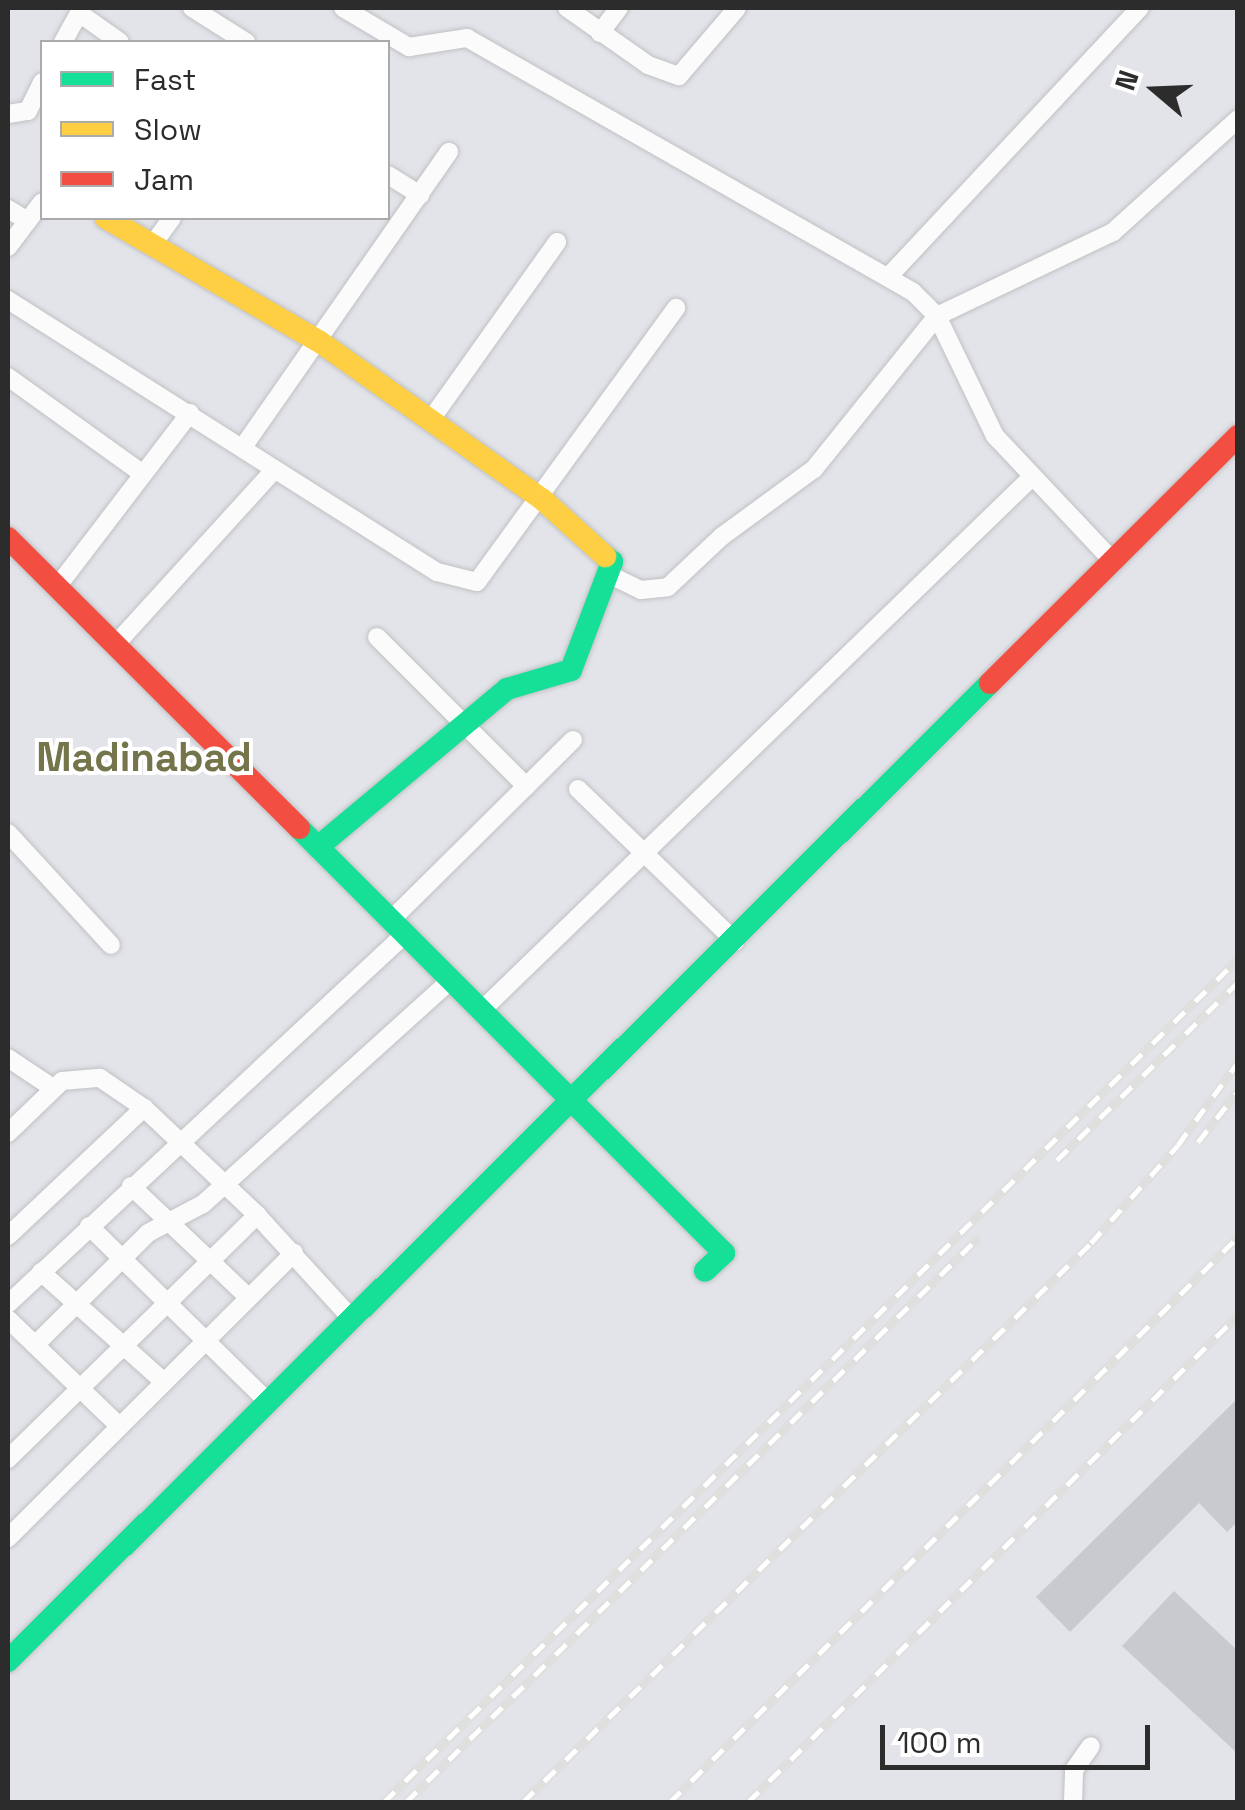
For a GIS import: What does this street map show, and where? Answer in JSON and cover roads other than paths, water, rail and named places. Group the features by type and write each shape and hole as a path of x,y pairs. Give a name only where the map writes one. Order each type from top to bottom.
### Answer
{"street":[{"path":"192,8 243,40"},
{"path":"343,8 409,46 467,38 889,276 937,316 986,421 1030,478 1113,561"},
{"path":"567,8 600,33 678,76 737,8"},
{"path":"600,33 619,8"},
{"path":"889,276 1140,8"},
{"path":"64,40 80,10 118,40"},
{"path":"8,114 28,111 40,86"},
{"path":"612,576 657,593 788,491 838,443 937,316 1113,232 1238,118"},
{"path":"243,448 448,152"},
{"path":"390,176 420,195"},
{"path":"8,247 40,205"},
{"path":"8,209 28,221"},
{"path":"110,220 320,342 432,418 605,551 612,576 572,670 507,689 318,847"},
{"path":"154,244 171,220"},
{"path":"432,418 557,242"},
{"path":"8,303 458,582 490,572 676,308"},
{"path":"8,377 143,474"},
{"path":"57,587 190,413"},
{"path":"8,1661 574,1103 1238,436"},
{"path":"115,645 274,470"},
{"path":"482,1010 1030,478"},
{"path":"8,538 724,1253 705,1271"},
{"path":"377,637 468,722 526,786"},
{"path":"8,1304 180,1143 398,927 573,740"},
{"path":"578,790 734,942"},
{"path":"8,833 111,945"},
{"path":"35,1345 121,1257 168,1221 226,1185 452,980"},
{"path":"8,1058 54,1088"},
{"path":"8,1133 54,1088 80,1074 100,1078 144,1108 226,1185 353,1320"},
{"path":"8,1236 144,1108"},
{"path":"131,1186 248,1296"},
{"path":"8,1459 257,1215"},
{"path":"89,1226 269,1403"},
{"path":"8,1538 294,1253"},
{"path":"40,1272 164,1382"},
{"path":"11,1330 35,1345 119,1426"},
{"path":"1073,1802 1074,1770 1091,1746"}],"railway":[{"path":"384,1802 1238,959"},
{"path":"1057,1160 1238,982"},
{"path":"523,1802 1091,1243 1178,1145 1238,1062"},
{"path":"1198,1142 1238,1091"},
{"path":"406,1802 979,1237"},
{"path":"670,1802 1238,1237"},
{"path":"748,1802 1238,1315"}],"district":[{"name":"Madinabad","path":"144,758"}]}
